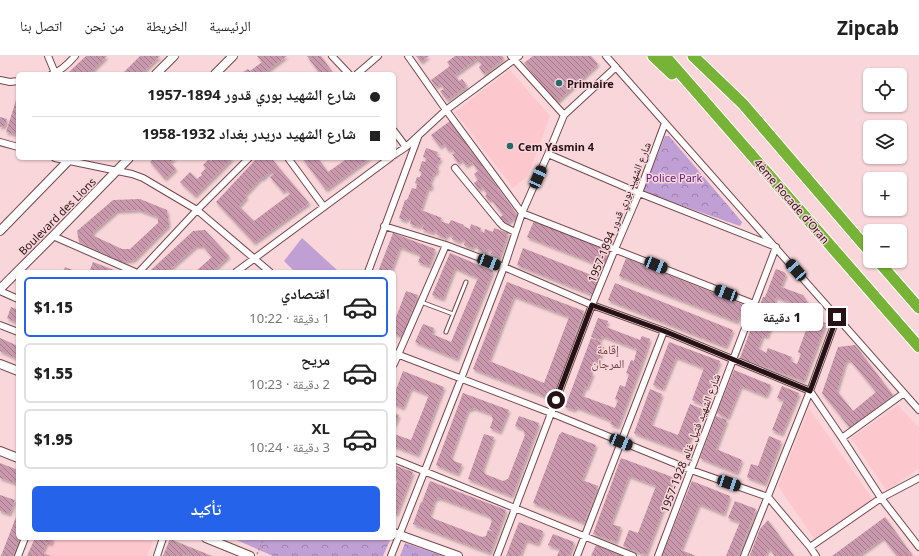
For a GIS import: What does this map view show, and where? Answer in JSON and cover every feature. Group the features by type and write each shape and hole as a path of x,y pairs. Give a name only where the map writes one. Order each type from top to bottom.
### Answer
{"highway":[{"path":"653,56 724,124"},
{"name":"4ème Rocade d'Oran","path":"665,56 919,347"},
{"path":"693,56 743,104"},
{"path":"704,56 743,104 863,244"},
{"path":"884,268 919,308"}],"main road":[{"path":"158,72 174,56"},
{"path":"219,72 233,56"},
{"path":"0,231 69,160"},
{"name":"Boulevard des Lions","path":"20,270 127,160"},
{"name":"Boulevard des Lions","path":"0,290 16,274"},
{"path":"0,364 16,371"},
{"path":"0,451 16,457"},
{"path":"396,534 458,556"},
{"path":"211,540 250,556"}],"street":[{"path":"48,56 52,72"},
{"path":"56,72 76,56"},
{"path":"332,56 347,72"},
{"path":"359,72 378,56"},
{"path":"408,56 522,213 754,304"},
{"path":"606,56 919,410"},
{"path":"396,154 406,147 446,110 515,57 564,115"},
{"path":"396,534 424,471 461,379 504,267 522,213 564,115 616,67"},
{"path":"0,80 10,82 16,81"},
{"name":"شارع الشهيد بوري قدور 1894-1957","path":"497,556 592,305 639,193 665,123"},
{"path":"396,134 406,147"},
{"path":"369,270 419,134"},
{"path":"0,142 16,146"},
{"path":"548,154 639,193 776,247"},
{"path":"74,160 143,178 197,210 268,270"},
{"path":"141,270 197,210 247,160"},
{"path":"289,160 324,207"},
{"path":"239,270 387,160"},
{"path":"455,168 502,226 516,232"},
{"path":"384,226 446,245 504,267 592,305 664,331 810,391 881,498 919,547"},
{"path":"53,236 130,270"},
{"path":"446,245 396,354 551,413 691,470 768,497 816,556"},
{"name":"شارع الشهيد فتيل غالم 1928-1957","path":"658,556 776,247"},
{"path":"0,290 16,298"},
{"path":"744,556 810,391 837,317"},
{"path":"0,325 16,331"},
{"path":"577,556 664,331"},
{"path":"842,438 904,393"},
{"path":"396,460 633,556"},
{"path":"810,547 881,498 919,478"},
{"path":"18,556 24,540"},
{"path":"157,556 162,540"},
{"path":"391,556 395,540"}],"lane":[{"path":"446,332 466,282"},
{"path":"421,302 453,314"}],"path":[{"path":"257,556 263,540"}],"shaded area":[{"name":"Cem Yasmin 4","path":"510,70 550,116 528,176 513,188 455,112"},
{"path":"898,405 919,428 919,468 887,491 851,438"},
{"path":"809,408 873,500 815,540 778,486"},
{"path":"34,540 153,540 147,556 28,556"}],"green space":[{"name":"Police Park","path":"665,136 669,136 742,222 740,226 643,192"},
{"path":"302,238 337,270 293,270 284,261"},
{"path":"237,540 390,540 383,556 273,556"},
{"path":"405,543 443,556 400,556"}],"building":[{"path":"86,56 107,56 91,72 69,72"},
{"path":"140,56 160,56 143,72 124,72"},
{"path":"257,56 287,56 266,72 243,72 248,69 250,71 262,62"},
{"path":"307,56 321,56 333,72 319,72"},
{"path":"416,56 429,56 421,62"},
{"path":"455,56 502,56 504,58 484,74 479,67 482,64 477,59 455,75 459,81 462,79 467,86 447,100 440,91 444,89 441,84 436,87 431,80 450,66 447,62"},
{"name":"Primaire","path":"533,56 591,56 598,64 557,102 524,63"},
{"path":"16,100 16,134 6,132"},
{"path":"0,117 7,119 5,126 0,127"},
{"path":"450,121 518,216 504,225 499,218 503,215 491,199 489,201 485,196 487,194 482,187 479,190 474,183 478,180 474,174 478,171 472,162 466,166 462,160 458,163 452,154 455,153 452,149 449,151 444,144 440,147 431,135"},
{"path":"426,148 438,152 436,156 441,158 436,167 438,168 436,174 434,173 430,183 432,184 431,189 428,188 421,210 442,218 440,221 449,224 451,220 470,229 471,224 481,228 480,231 484,233 485,229 493,232 494,228 508,233 500,257 491,254 492,251 487,249 486,252 477,249 478,246 474,245 473,248 464,245 465,241 461,239 460,242 452,239 453,236 447,234 446,238 436,234 437,231 434,230 433,233 422,229 424,225 421,224 420,227 410,224 411,220 407,218 406,221 399,218 405,200 407,200 412,188 416,189 417,184 415,183 417,177 420,177 422,172 419,171 422,161 425,162 427,158 423,157"},
{"path":"152,160 172,160 170,162 176,169 165,179 150,162"},
{"path":"208,160 231,160 195,196 180,182 190,172 197,179 202,175 201,173 206,168 203,165"},
{"path":"255,160 273,160 309,203 254,243 216,202","holes":["271,171 274,174 270,177 283,192 286,189 290,194 254,221 239,206 247,197 245,195 261,178 262,179"]},
{"path":"304,160 319,160 328,172 345,160 367,160 326,190"},
{"path":"140,199 167,210 169,225 134,260 122,262 79,242 77,231 113,200","holes":["139,210 158,217 158,223 130,249 122,249 94,236 93,232 117,211"]},
{"path":"534,221 610,251 604,267 527,237"},
{"path":"205,230 229,256 214,270 197,270 212,257 203,246 196,246 169,270 151,270 193,231"},
{"path":"393,233 435,249 429,266 418,262 421,255 400,247 392,270 379,270"},
{"path":"523,248 599,278 593,295 517,265"},
{"path":"450,253 493,271 457,359 415,342 423,324 434,328 432,334 451,342 478,278 455,268 443,299 432,295"},
{"path":"626,258 744,305 737,322 619,276"},
{"path":"93,262 114,270 90,270"},
{"path":"65,267 72,270 64,270"},
{"path":"776,269 784,272 786,274 781,287 803,295 809,304 807,309 820,314 822,316 820,321 826,323 804,381 740,358 763,297 765,297","holes":["776,297 792,303 788,315 809,322 798,352 801,354 797,364 790,361 792,357 768,348 766,353 758,348 763,335 767,337 776,314 772,313"]},
{"path":"507,282 584,311 552,399 473,369","holes":["514,296 569,317 544,383 489,361"]},
{"path":"615,283 733,330 726,347 608,300"},
{"path":"406,291 418,295 402,337 396,334 396,317"},
{"path":"11,307 16,309 16,322 7,318"},
{"path":"598,318 608,321 606,327 640,340 642,336 650,339 618,427 610,424 612,421 576,407 575,410 565,407 591,338 601,342 600,346 604,347 598,363 594,362 590,372 593,373 582,396 615,408 618,400 615,399 620,385 625,387 629,374 626,373 631,360 634,361 637,349 602,336 600,340 591,337"},
{"path":"0,338 16,345 16,358 0,351"},
{"path":"669,342 720,361 704,405 692,400 704,368 676,357 663,389 653,385"},
{"path":"855,345 893,395 850,428 822,393 838,347","holes":["850,360 876,392 853,411 837,391 846,361"]},
{"path":"734,370 771,385 766,396 741,386 728,418 717,413"},
{"path":"403,371 444,387 418,455 396,447 396,435 411,440 429,395 411,388 403,408 396,405 396,390"},
{"path":"782,386 799,393 782,434 772,430 784,400 777,398"},
{"path":"650,389 662,394 651,425 678,435 690,404 702,409 685,452 634,433"},
{"path":"463,393 509,410 500,432 490,428 493,419 491,414 474,408 468,410 451,457 454,461 462,464 458,474 436,465"},
{"path":"396,414 399,415 396,422"},
{"path":"519,416 539,423 512,496 468,479 484,434 494,437 483,469 485,474 503,481 508,479 525,435 523,429 515,426"},
{"path":"716,416 727,420 716,449 742,460 737,473 700,458"},
{"path":"562,432 596,445 582,480 598,486 584,523 533,503 559,435"},
{"path":"769,436 781,441 765,484 747,477 751,464 758,466"},
{"path":"621,458 675,478 646,555 623,546 629,530 638,533 656,486 629,476 611,524 621,527 616,542 593,534"},
{"path":"0,463 16,469 16,483 0,478"},
{"path":"396,466 413,472 397,514 396,484 398,480 396,480"},
{"path":"430,481 506,510 490,553 413,524 421,502 433,506 422,502","holes":["440,498 489,516 492,521 489,529 496,532 488,530 486,536 482,537 432,518 430,515 435,499"]},
{"path":"692,481 730,496 724,514 699,504 681,550 696,556 662,556"},
{"path":"0,495 15,500 10,514 0,511"},
{"path":"735,501 756,509 738,556 726,556 740,522 728,518"},
{"path":"16,517 16,540 19,540 13,556 1,556"},
{"path":"885,517 913,556 897,556 883,538 858,556 832,556"},
{"path":"768,520 794,556 775,556 770,549 768,549 766,556 750,555 760,529"},
{"path":"519,522 543,531 538,544 526,540 520,556 506,556"},
{"path":"553,534 574,542 569,556 557,556 560,549 548,545"},
{"path":"34,540 52,540 51,544 47,542 42,553 51,556 27,556"},
{"path":"170,540 172,540 212,556 189,556 184,554 183,556 163,556"},
{"path":"596,545 623,556 591,556"}],"place":[{"name":"Primaire","path":"559,83"},
{"name":"Cem Yasmin 4","path":"510,146"}],"district":[{"name":"إقامة المرجان","path":"608,356"}],"route":[{"path":"556,400 592,305 664,331 810,391 837,317"}]}
